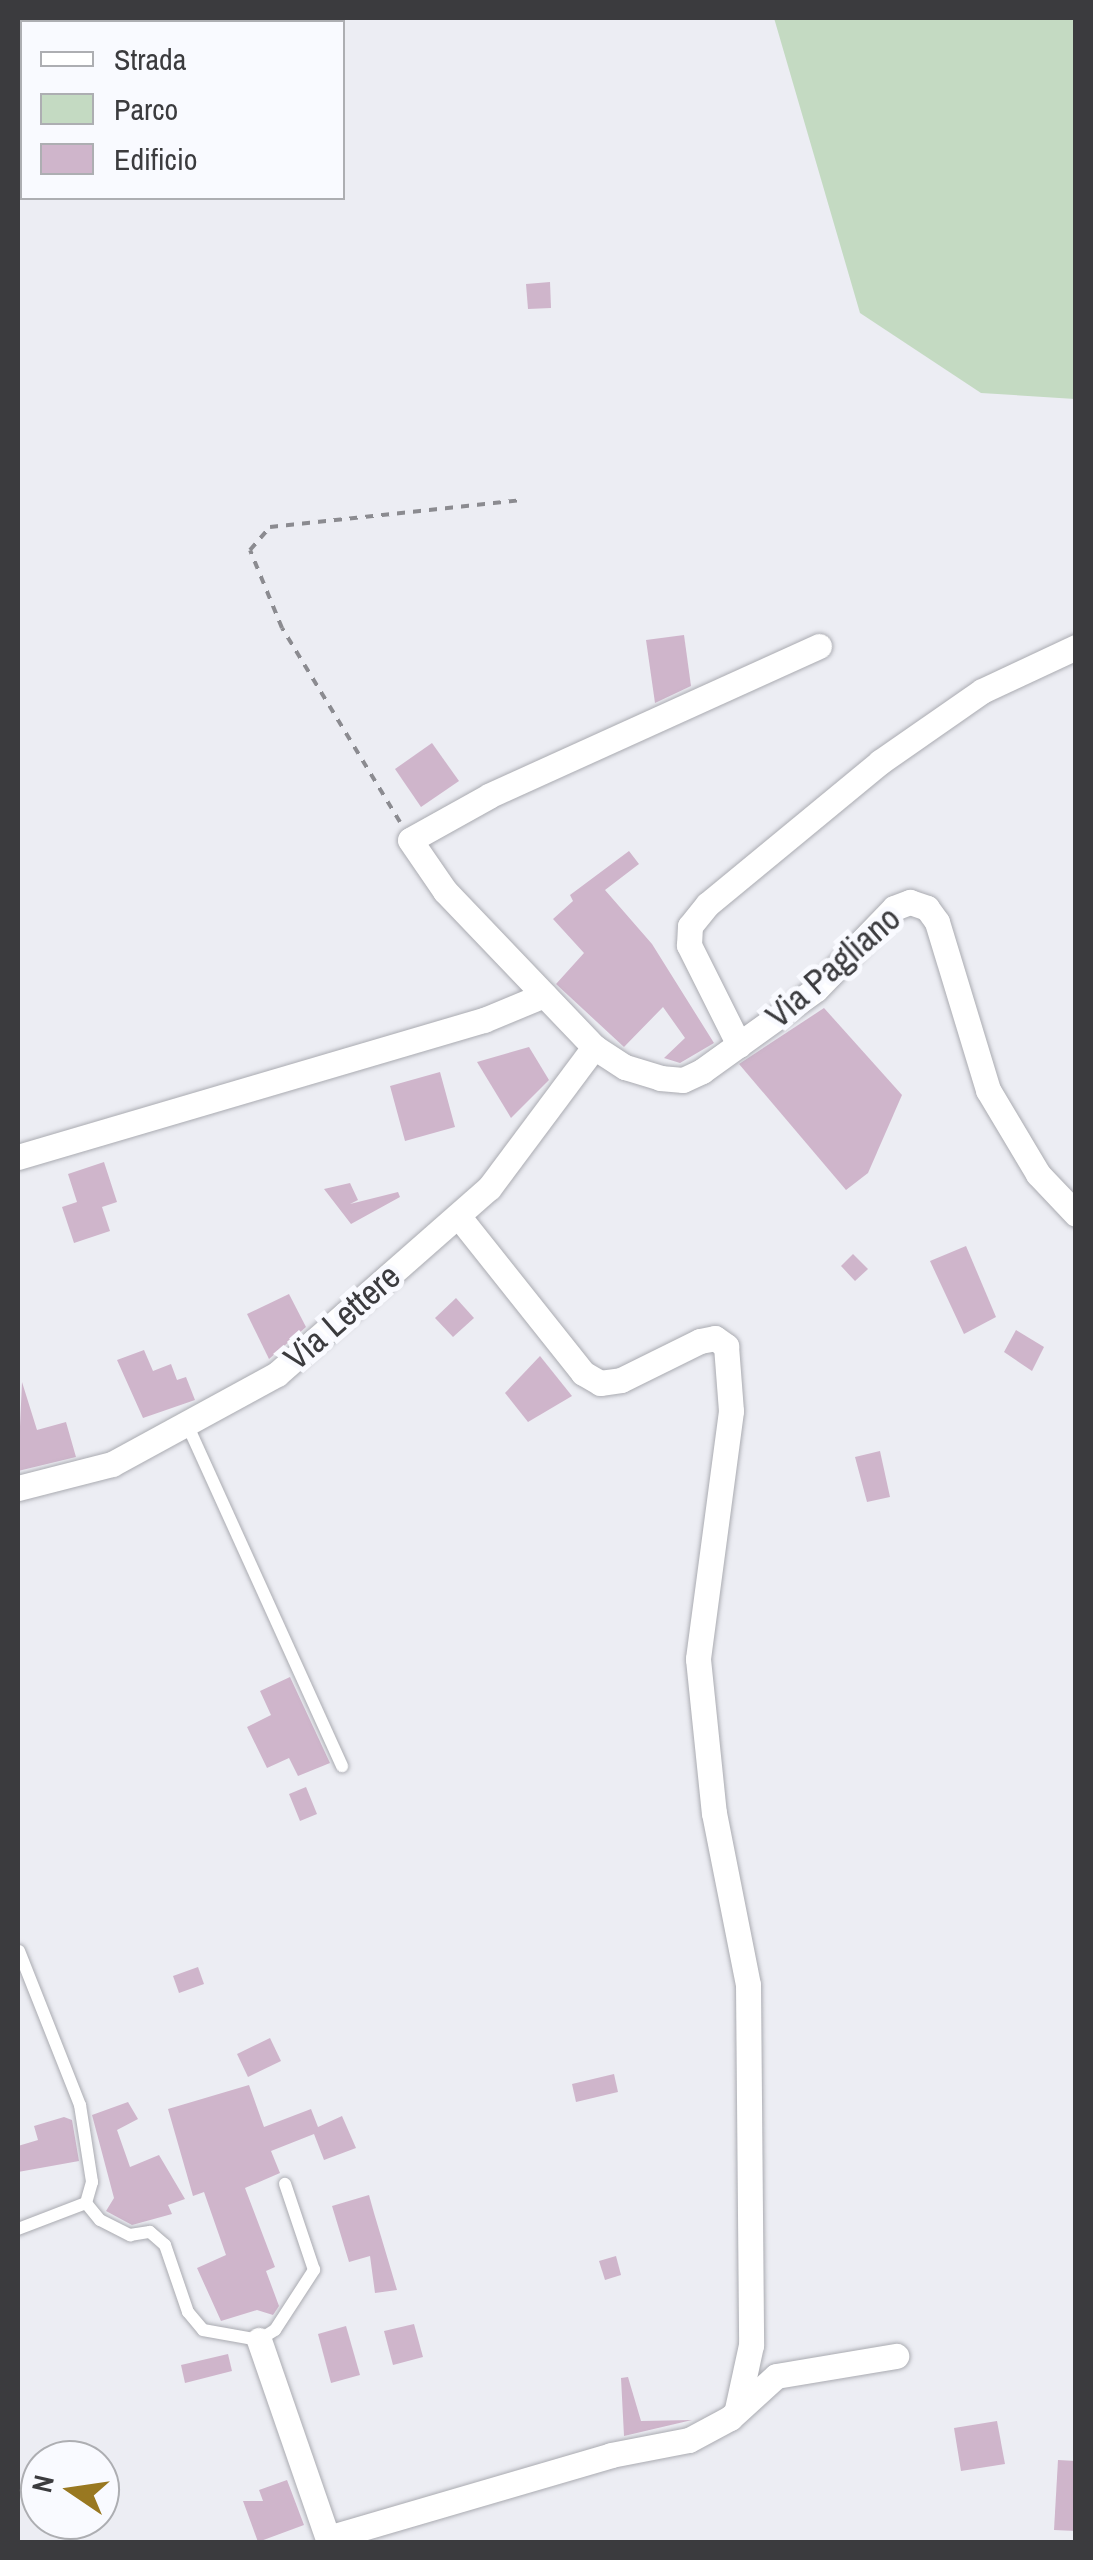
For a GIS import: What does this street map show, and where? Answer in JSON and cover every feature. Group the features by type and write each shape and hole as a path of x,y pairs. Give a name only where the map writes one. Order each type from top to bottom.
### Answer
{"street":[{"path":"410,840 489,796 819,646"},
{"path":"739,1044 689,945 690,926 708,904 880,762 953,711 1076,647"},
{"name":"Via Pagliano","path":"410,840 446,891 594,1046 625,1067 682,1080 816,989 894,908 910,902 927,908 937,922 988,1090 1038,1174 1076,1214"},
{"path":"18,1157 484,1020 544,994"},
{"name":"Via Lettere","path":"18,1488 112,1464 277,1374 459,1217 526,1142 594,1046"},
{"path":"459,1217 583,1373 600,1383 621,1380 700,1341 715,1338 726,1346 731,1412 698,1660 714,1813 748,1985 751,2345 738,2409"},
{"path":"259,2340 328,2540 611,2455 689,2440 738,2409 776,2376 896,2356"}],"lane":[{"path":"186,1422 342,1766"},
{"path":"19,1951 80,2105 91,2164 86,2203 100,2220 130,2235 150,2232 164,2245 188,2312 203,2330 259,2340 275,2330 314,2270 285,2184"},
{"path":"18,2229 86,2203"}],"path":[{"path":"410,840 282,628 250,550 270,527 522,500"}],"green space":[{"path":"774,18 1075,18 1075,399 981,393 860,313"}],"building":[{"path":"550,282 551,308 528,309 526,284"},
{"path":"684,635 691,686 655,703 646,640"},
{"path":"432,743 459,781 421,807 395,769"},
{"path":"629,851 639,864 605,890 652,944 714,1043 680,1063 664,1058 685,1038 663,1007 624,1047 556,984 584,953 553,919 573,901 570,895"},
{"path":"824,1008 902,1095 868,1173 846,1190 739,1064"},
{"path":"529,1047 549,1080 511,1118 477,1062"},
{"path":"440,1072 455,1127 405,1141 390,1086"},
{"path":"104,1162 117,1202 102,1207 110,1231 74,1243 62,1207 77,1202 68,1174"},
{"path":"350,1183 358,1200 350,1204 398,1192 400,1197 351,1224 324,1189"},
{"path":"966,1246 996,1317 964,1334 930,1261"},
{"path":"853,1254 868,1269 855,1281 841,1266"},
{"path":"289,1294 306,1327 269,1359 247,1314"},
{"path":"456,1298 474,1318 453,1337 435,1318"},
{"path":"1016,1330 1044,1347 1032,1371 1004,1352"},
{"path":"144,1350 153,1371 171,1364 177,1380 186,1377 195,1400 143,1418 117,1360"},
{"path":"540,1356 572,1396 528,1422 505,1393"},
{"path":"22,1382 37,1430 66,1422 76,1457 18,1471"},
{"path":"880,1451 890,1497 867,1502 855,1457"},
{"path":"290,1677 330,1763 298,1776 289,1758 267,1768 247,1727 271,1715 260,1691"},
{"path":"306,1787 317,1814 300,1821 289,1794"},
{"path":"198,1967 204,1984 179,1993 173,1976"},
{"path":"270,2038 281,2061 248,2077 237,2054"},
{"path":"614,2074 618,2092 576,2102 572,2084"},
{"path":"249,2085 264,2127 311,2109 318,2127 342,2116 356,2148 324,2160 314,2134 271,2151 280,2173 245,2188 275,2267 266,2271 279,2306 273,2315 257,2310 221,2321 197,2268 226,2255 204,2192 193,2196 168,2109"},
{"path":"128,2102 138,2119 117,2130 130,2167 159,2155 185,2199 168,2205 172,2214 132,2225 106,2211 114,2198 92,2115"},
{"path":"64,2117 72,2120 79,2161 18,2172 18,2146 38,2140 34,2126"},
{"path":"369,2195 397,2290 375,2293 370,2256 349,2262 332,2206"},
{"path":"616,2256 621,2275 605,2280 599,2261"},
{"path":"414,2324 423,2357 393,2365 384,2331"},
{"path":"346,2326 360,2375 331,2383 318,2334"},
{"path":"228,2354 232,2371 185,2383 181,2365"},
{"path":"628,2377 641,2421 692,2420 624,2436 621,2378"},
{"path":"997,2421 1005,2464 961,2471 954,2428"},
{"path":"1058,2460 1076,2461 1076,2531 1054,2530"},
{"path":"287,2480 304,2525 258,2542 243,2501 263,2501 259,2490"}]}
